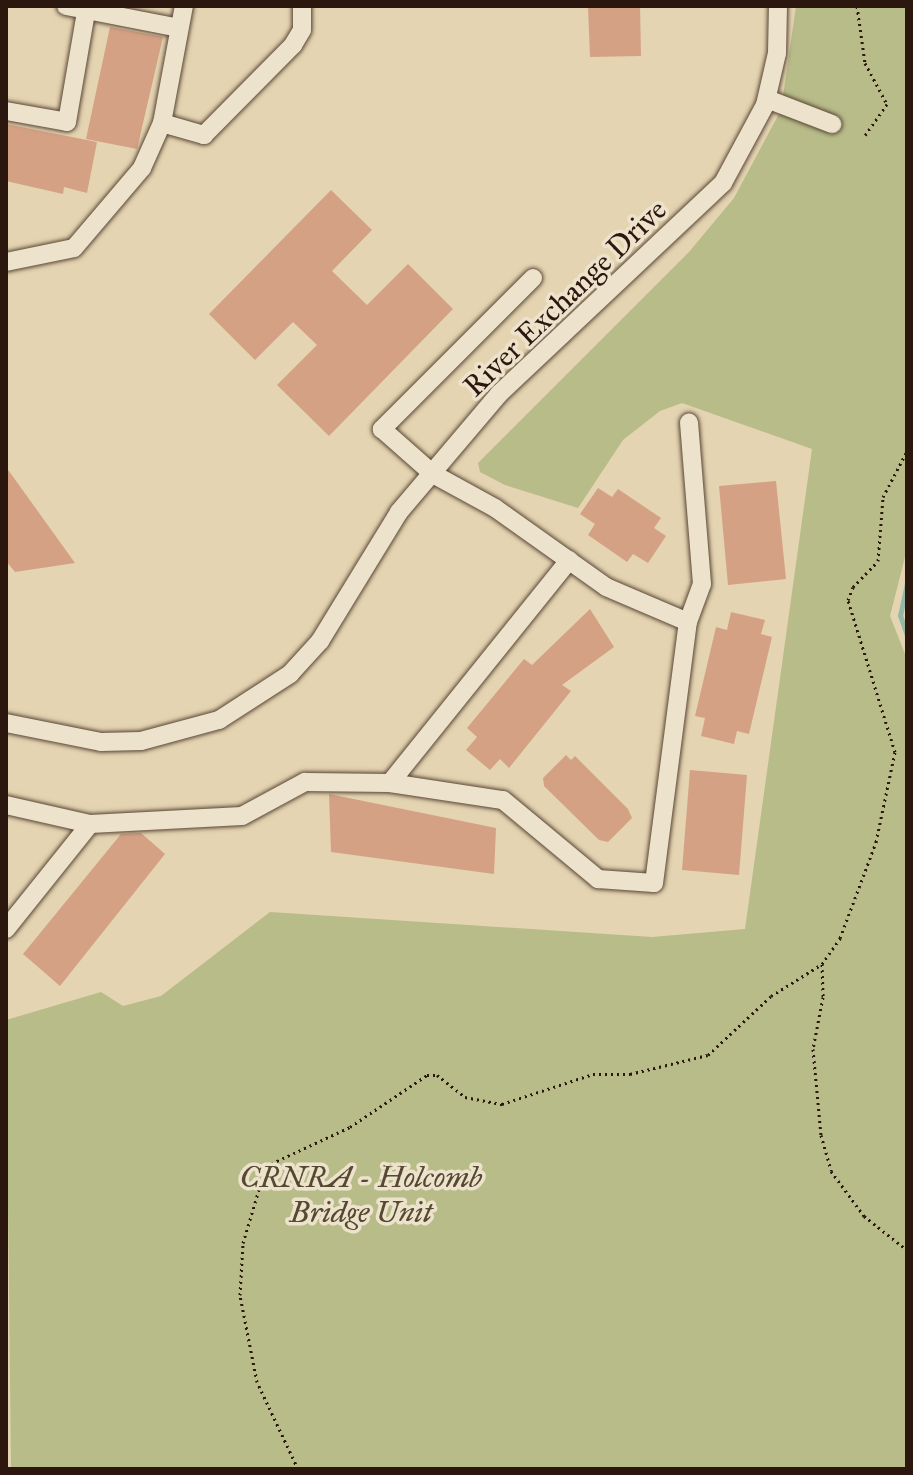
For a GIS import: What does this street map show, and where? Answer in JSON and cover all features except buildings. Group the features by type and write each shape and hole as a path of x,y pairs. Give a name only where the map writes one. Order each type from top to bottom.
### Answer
{"street":[{"path":"66,6 179,28"},
{"path":"6,262 74,248 142,168 162,123 184,6"},
{"path":"162,123 204,135 293,45 302,30 302,6"},
{"name":"River Exchange Drive","path":"6,723 101,742 141,741 219,720 258,699 320,641 399,512 499,394 723,183 756,130 767,99 777,53 778,6"},
{"path":"6,111 67,122 86,8"},
{"path":"767,99 832,124"},
{"path":"533,278 382,429 433,474 495,508 606,587 688,622"},
{"path":"6,805 90,824 242,816 305,782 390,783 503,800 598,879 654,883 688,622 702,584 689,423"},
{"path":"390,783 569,560"},
{"path":"6,929 90,824"}],"path":[{"path":"857,6 865,63 887,104 865,135"},
{"path":"298,1469 257,1382 240,1295 243,1243 266,1166 350,1127 427,1075 437,1075 465,1097 483,1104 502,1104 593,1074 630,1074 708,1055 771,996 822,964 840,938 876,842 894,763 893,741 848,600 853,587 878,561 883,497 907,451"},
{"path":"822,964 823,997 813,1049 821,1135 831,1171 864,1216 907,1250"}],"green space":[{"name":"CRNRA - Holcomb Bridge Unit","path":"796,6 907,6 907,549 890,616 907,659 907,1469 11,1469 6,1020 101,992 123,1006 161,996 270,912 652,937 745,929 812,449 682,403 660,411 623,440 578,508 505,485 480,472 478,463 689,252 734,198 781,110"}],"waterway":[{"path":"907,583 900,615 907,635"}]}
